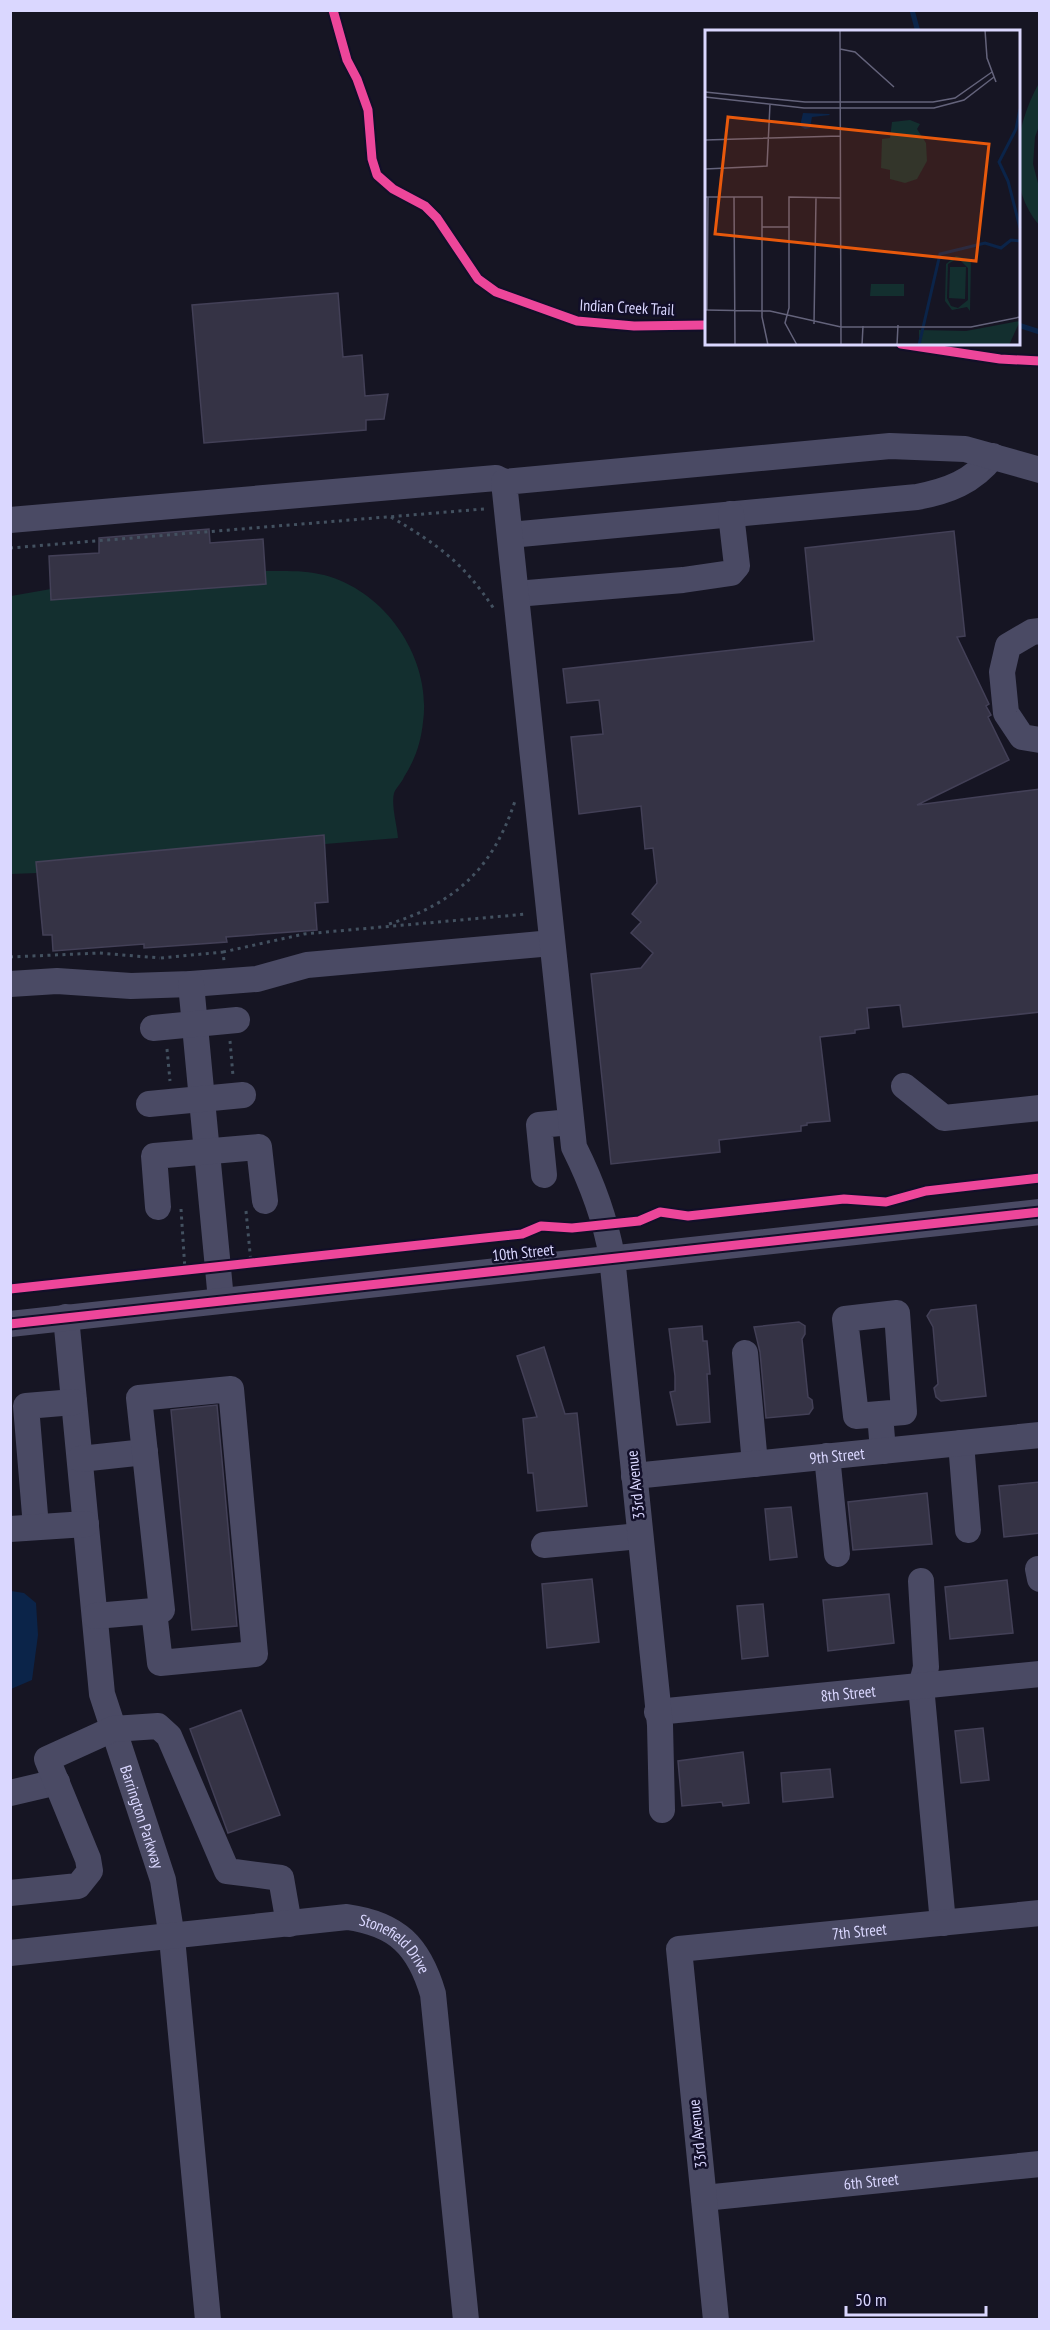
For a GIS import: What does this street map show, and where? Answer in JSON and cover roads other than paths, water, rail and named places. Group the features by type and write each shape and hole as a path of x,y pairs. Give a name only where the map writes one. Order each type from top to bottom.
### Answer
{"street":[{"path":"10,520 496,478 504,482 890,446 965,449 1040,470"},
{"path":"510,535 917,497 946,491 971,479 993,456"},
{"name":"33rd Avenue","path":"504,482 574,1147 592,1183 606,1222 612,1257 657,1712 662,1810"},
{"path":"516,594 683,580 731,573 737,567 730,514"},
{"path":"1040,631 1032,632 1008,646 1002,672 1006,713 1022,737 1040,740"},
{"path":"10,984 57,981 131,986 191,984 257,979 308,965 552,943"},
{"path":"191,984 221,1300"},
{"path":"160,1038 195,1023 233,1025"},
{"path":"904,1086 944,1118 1040,1108"},
{"path":"149,1104 202,1099 238,1090"},
{"path":"544,1174 539,1125 571,1122"},
{"path":"169,1204 154,1156 260,1147 265,1201"},
{"name":"10th Street","path":"10,1324 1040,1212"},
{"name":"Barrington Parkway","path":"66,1317 102,1694 163,1880 172,1938 208,2319"},
{"path":"745,1353 755,1464"},
{"path":"95,1616 162,1610 139,1398 231,1389 255,1654 160,1663 154,1611"},
{"path":"36,1527 26,1406 74,1402"},
{"path":"880,1414 883,1451"},
{"name":"9th Street","path":"634,1476 1040,1435"},
{"path":"961,1443 968,1530"},
{"path":"80,1459 145,1452"},
{"path":"827,1456 837,1554"},
{"path":"10,1529 86,1524"},
{"path":"544,1545 640,1536"},
{"path":"921,1581 926,1667 921,1686 943,1923"},
{"name":"8th Street","path":"657,1712 1040,1674"},
{"path":"10,1893 78,1886 87,1878 88,1859 47,1759 113,1729 158,1726 169,1736 227,1871 281,1878 290,1924"},
{"path":"10,1793 57,1782"},
{"name":"7th Street","path":"679,1949 1040,1913"},
{"name":"Stonefield Drive","path":"10,1953 172,1938 347,1917 379,1924 399,1935 415,1950 426,1970 433,1994 466,2319"},
{"name":"33rd Avenue","path":"679,1949 716,2319"},
{"name":"6th Street","path":"704,2198 1040,2164"}],"water":[{"path":"11,1591 24,1593 36,1603 38,1635 32,1680 11,1689"}],"waterway":[{"path":"912,10 917,30"},
{"path":"1020,326 1040,332"}]}
